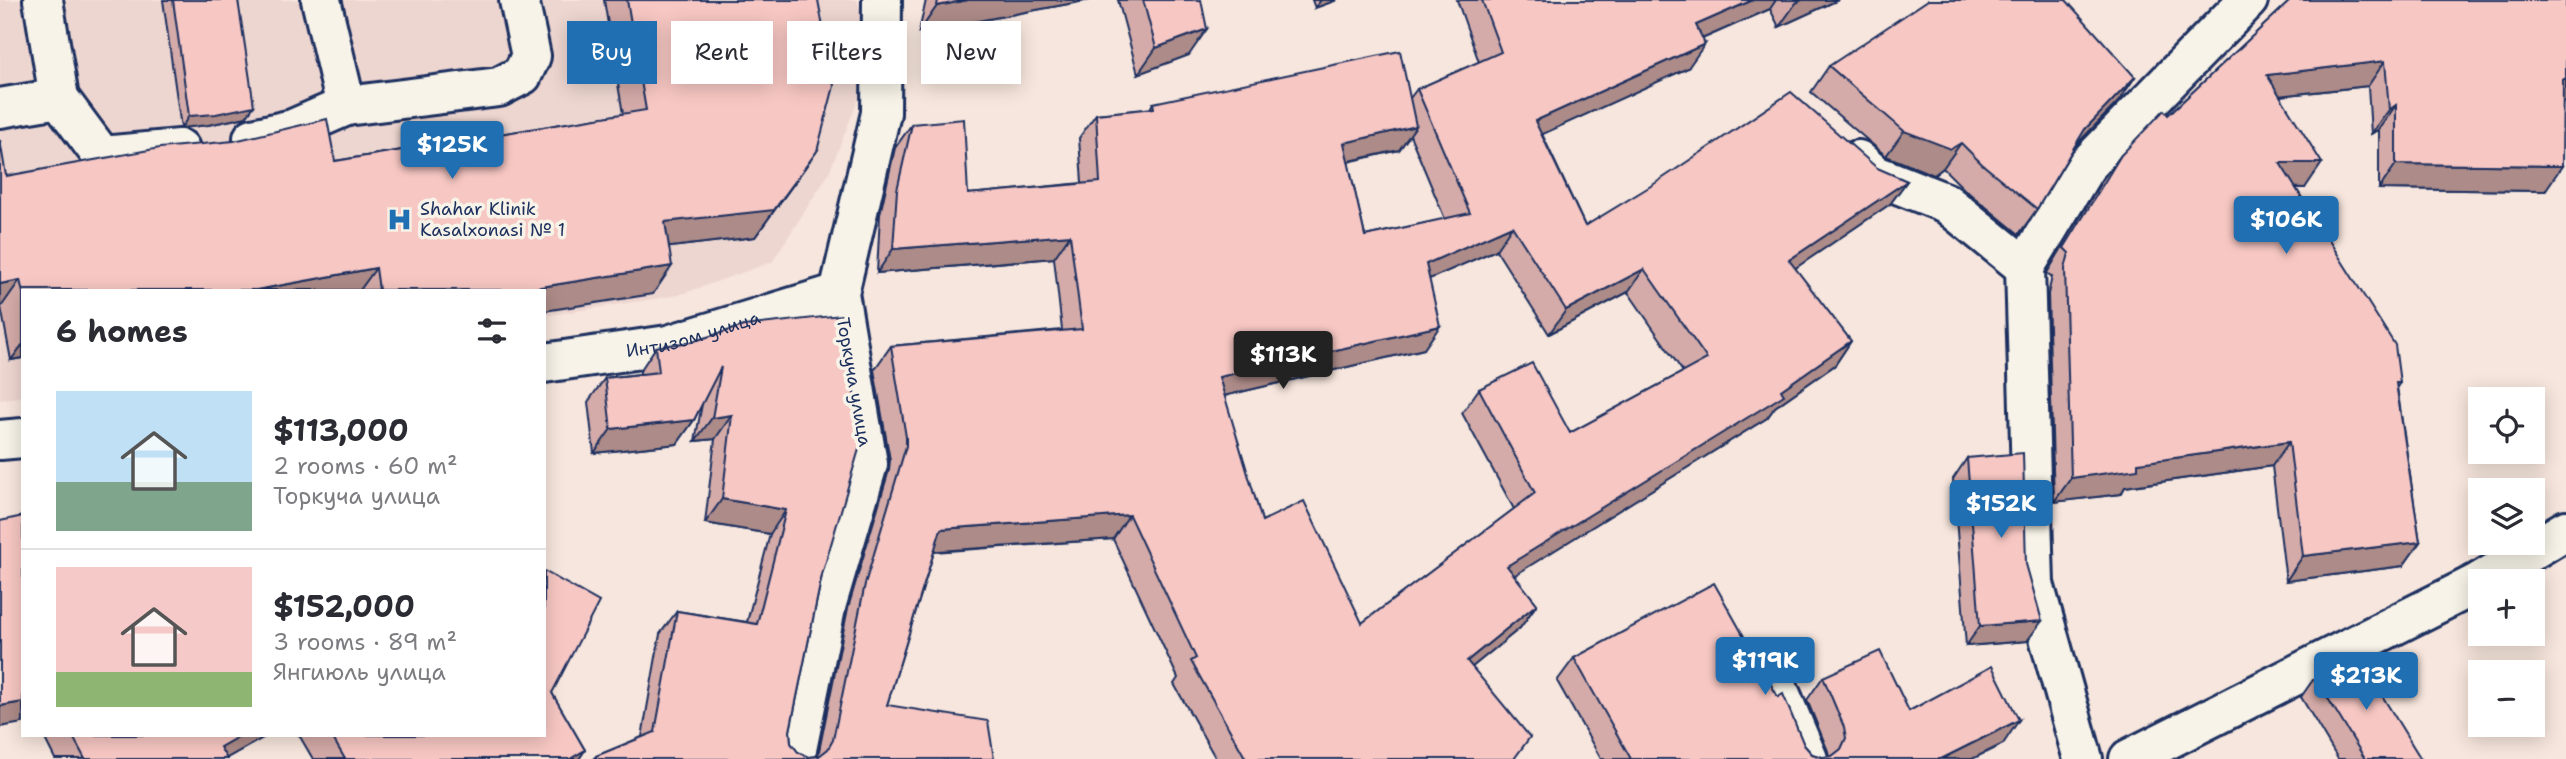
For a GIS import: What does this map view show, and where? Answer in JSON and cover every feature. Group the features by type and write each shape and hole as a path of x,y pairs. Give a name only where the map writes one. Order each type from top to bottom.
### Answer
{"street":[{"path":"43,0 59,98 102,156 217,145 293,129 346,106 499,88 522,75 531,56 519,0"},
{"path":"321,0 346,106"},
{"name":"Торкуча улица","path":"794,759 827,603 868,464 839,293 881,113 882,0"},
{"path":"2083,759 2034,584 2025,267 2086,166 2248,0"},
{"path":"0,108 59,98"},
{"path":"1833,139 1875,174 1946,203 2025,267"},
{"name":"Интизом улица","path":"546,363 668,345 839,293"},
{"path":"0,440 21,438"},
{"path":"2500,569 2566,530"},
{"path":"2129,759 2468,587"},
{"path":"1768,664 1808,759"}],"shaded area":[{"name":"Shahar Klinik Kasalxonasi № 1","path":"0,0 857,0 864,21 787,21 787,84 865,84 828,175 772,262 679,295 546,316 546,289 21,289 21,396 0,400"}],"building":[{"path":"173,0 238,0 254,106 216,114 189,116"},
{"path":"627,0 818,0 822,21 787,21 787,84 834,84 817,151 774,210 665,222 672,266 528,289 379,289 376,268 261,289 22,289 20,280 0,284 0,140 6,176 160,148 234,141 327,119 335,161 646,110 642,84 657,84 657,21 631,21"},
{"path":"938,0 968,0 937,6"},
{"path":"1143,0 1201,0 1207,29 1156,48"},
{"path":"1482,0 1753,0 1696,25 1705,44 1535,121 1585,226 1654,184 1791,92 1877,168 1907,181 1789,260 1851,341 1781,390 1784,395 1507,566 1537,604 1467,661 1530,737 1514,759 1246,759 1191,661 1196,658 1129,515 941,529 887,705 988,721 994,759 596,759 596,756 655,732 677,611 757,624 786,510 722,499 732,415 712,418 721,367 694,420 611,429 605,378 659,372 656,347 691,342 744,326 841,315 862,439 822,575 790,731 791,743 798,752 808,757 819,756 828,749 833,740 865,584 906,446 891,346 1082,329 1070,235 893,249 897,190 912,124 964,119 968,194 1100,182 1096,114 1154,108 1153,103 1400,51 1416,126 1344,143 1365,236 1470,213 1417,89 1501,52","holes":["1512,226 1566,310 1644,269 1707,359 1570,433 1532,363 1479,389 1535,493 1362,623 1304,501 1262,521 1219,377 1440,326 1426,264"]},
{"path":"1928,0 2066,0 2135,77 2085,129 2037,209 1961,143 1951,149 1904,131 1829,66"},
{"path":"2291,0 2566,0 2562,166 2396,164 2396,105 2389,110 2385,61 2267,75 2322,163 2280,163 2395,345 2400,383 2396,383 2420,542 2303,556 2289,442 2138,463 2138,469 2071,478 2065,269 2069,253 2064,248 2121,155 2164,110 2168,115"},
{"path":"2023,453 2026,564 2042,621 1980,626 1967,458"},
{"path":"21,516 21,702 0,706 0,521"},
{"path":"546,572 599,602 552,693 585,750 570,759 345,759 332,737 546,737"},
{"path":"1714,583 1778,697 1783,694 1804,745 1812,754 1832,756 1841,749 1846,738 1823,677 1880,651 1909,711 1992,666 2019,720 1941,759 1631,759 1574,658"},
{"path":"2357,655 2421,759 2365,759 2315,677"},
{"path":"73,737 238,737 220,747 227,759 85,759"}],"place":[{"name":"Shahar Klinik Kasalxonasi № 1","path":"400,219"}]}
